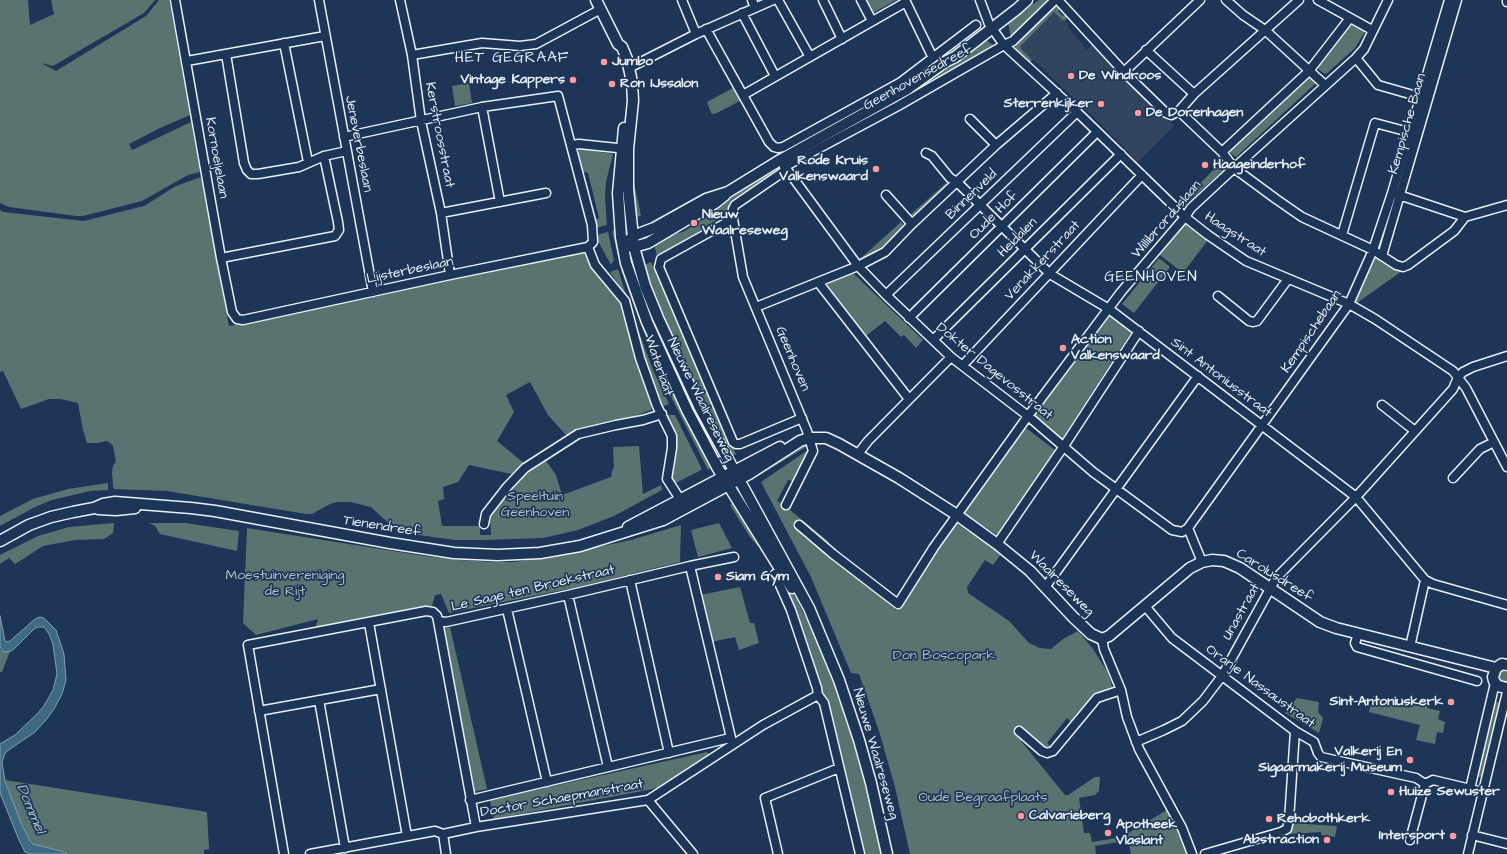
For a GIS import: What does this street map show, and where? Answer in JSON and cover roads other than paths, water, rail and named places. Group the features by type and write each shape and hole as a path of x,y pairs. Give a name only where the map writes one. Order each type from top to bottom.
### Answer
{"street":[{"name":"Kornoeljelaan","path":"175,0 221,258 232,312 237,319"},
{"name":"Jeneverbeslaan","path":"319,0 373,292"},
{"name":"Kerstroosstraat","path":"400,0 412,55 421,121 440,213 450,275"},
{"name":"Nieuwe Waalreseweg","path":"596,0 628,67 625,149 628,189 634,242 645,286 658,318 699,406 799,588 839,680 872,783 887,854"},
{"path":"682,0 696,34"},
{"path":"628,67 742,13 753,4 773,0"},
{"path":"778,0 810,57"},
{"path":"823,0 842,39"},
{"path":"862,0 872,21"},
{"name":"Haagstraat","path":"980,0 990,26 1004,45 1077,112 1185,217 1246,261 1349,304 1375,319 1454,371 1507,467"},
{"path":"1056,0 1124,72 1166,113 1171,114 1179,111 1194,94 1299,0"},
{"name":"Geenhovensedreef","path":"622,245 634,242 654,228 706,199 728,192 783,166 898,106 1013,41 1056,0"},
{"path":"1124,72 1200,0"},
{"path":"1226,0 1243,15 1265,30 1325,85"},
{"path":"1318,0 1372,30"},
{"name":"Willibrorduslaan","path":"799,525 833,554 898,604 934,547 1028,416 1122,292 1191,208 1356,58 1364,49 1388,0"},
{"name":"Kempischebaan","path":"1188,528 1263,426 1349,304 1373,250 1392,193 1448,0"},
{"name":"Kempische Baan","path":"1382,256 1457,0"},
{"path":"706,29 743,95 906,1 933,58"},
{"name":"Geenhovensedreef","path":"733,219 733,209 735,204 783,166 906,90 945,62 955,57 990,26 1017,9 1026,1"},
{"path":"412,55 478,43 520,46 536,44 601,9"},
{"path":"742,13 775,76"},
{"path":"1222,152 1309,71 1350,18"},
{"name":"Geenhovensedreef","path":"743,95 769,142 774,147 783,147 901,82 976,25"},
{"path":"187,61 325,36"},
{"path":"284,43 308,162"},
{"path":"1146,50 1194,94"},
{"path":"226,54 244,163 250,174 298,167 324,156 347,151"},
{"path":"1356,58 1378,85 1420,97"},
{"path":"756,306 858,266 885,252 912,224 996,145 1056,93"},
{"path":"344,137 482,107 558,96 572,145 593,233 593,242 588,247"},
{"path":"482,107 500,202"},
{"path":"1179,111 1222,152 1234,168 1302,217 1373,250 1396,265 1403,267 1408,265 1454,231 1465,217"},
{"name":"Binnenveld","path":"886,295 1077,112"},
{"path":"970,119 996,145"},
{"path":"1342,235 1375,123 1409,132"},
{"name":"Oude Hof","path":"909,318 1097,132"},
{"path":"572,145 579,144 625,149"},
{"name":"Nieuwe Waalreseweg","path":"625,149 618,193 622,245 626,263 647,322 687,410 726,481 763,539 822,641"},
{"name":"Sint Antoniusstraat","path":"926,153 932,156 950,178 957,182 1050,274 1109,309 1356,497 1425,580 1433,584 1507,605"},
{"name":"Heidalen","path":"933,340 1121,154"},
{"path":"221,258 336,236 339,230 324,156"},
{"name":"Dokter Dagevosstraat","path":"783,166 858,266 909,318 951,357 1028,416 1092,472 1172,530 1182,532 1188,528"},
{"name":"Venakkerstraat","path":"963,365 1050,274 1142,174"},
{"path":"440,213 546,193"},
{"path":"1392,193 1465,217 1507,205"},
{"path":"886,195 912,224"},
{"name":"Nieuwe Waalreseweg","path":"733,219 662,259 658,267 733,442 740,444 802,418"},
{"name":"Geenhoven","path":"733,219 743,277 802,418 804,439 813,451 786,505"},
{"name":"Lijsterbeslaan","path":"237,319 243,320 588,247"},
{"name":"Waterlaat","path":"588,247 594,265 625,301 640,358 672,436 672,448 667,479 680,500"},
{"path":"1218,296 1249,321 1253,322 1257,320 1288,279"},
{"path":"818,282 909,399"},
{"path":"997,544 1064,446 1139,331"},
{"path":"1458,377 1463,372 1473,367 1507,356"},
{"path":"858,454 868,441 951,357"},
{"path":"1046,586 1198,376"},
{"name":"Unastraat","path":"1136,742 1182,721 1203,701 1222,676 1276,578 1356,497 1453,389 1458,377"},
{"path":"1382,405 1415,431"},
{"path":"484,524 486,514 507,487 525,468 578,434 643,420 662,414"},
{"name":"Waalreseweg","path":"804,439 826,438 839,444 858,454 957,515 1030,570 1073,617 1091,634 1102,640"},
{"path":"736,475 804,439"},
{"path":"1454,478 1480,449 1494,442"},
{"name":"Tienendreef","path":"0,541 29,525 51,517 94,508 116,510 144,505 172,506 216,511 390,544 454,553 498,555 540,553 580,546 663,520 736,475"},
{"name":"Tienendreef","path":"615,536 640,520 680,500 726,481"},
{"path":"1188,528 1202,562"},
{"name":"Le Sage ten Broekstraat","path":"259,711 248,645 426,611 433,612 438,616 438,621 446,622 734,557"},
{"name":"Carolusdreef","path":"1102,640 1109,636 1190,568 1202,562 1212,560 1224,561 1240,568 1320,622 1336,628 1473,664 1494,675 1501,687 1507,688"},
{"path":"690,566 731,741"},
{"path":"775,574 791,610 818,695 824,702 860,854"},
{"path":"630,580 669,753"},
{"path":"1410,647 1425,580"},
{"path":"568,595 608,767"},
{"name":"Oranje Nassaustraat","path":"1145,606 1168,635 1295,731 1314,742 1321,757 1416,778 1426,784 1433,780 1483,792"},
{"path":"507,609 547,782"},
{"path":"438,621 476,827"},
{"path":"368,623 407,836"},
{"path":"1358,634 1355,643 1357,647 1477,681"},
{"path":"1102,640 1104,649 1121,690 1127,717 1136,742 1182,828 1192,854"},
{"path":"1426,666 1431,652"},
{"path":"1470,789 1494,675 1502,664 1507,664"},
{"path":"284,854 259,711 381,690"},
{"path":"1019,731 1042,751 1047,753 1053,751 1097,698 1121,690"},
{"path":"1468,854 1507,692"},
{"name":"Doctor Schaepmanstraat","path":"310,854 435,831 443,834 476,827 648,800 731,741 764,725 818,695"},
{"path":"319,700 345,848"},
{"path":"1205,854 1287,829 1290,820 1295,731"},
{"name":"Doctor Schaepmanstraat","path":"470,800 669,753 731,741"},
{"path":"778,854 765,798 840,768"},
{"path":"1410,840 1426,784"},
{"path":"648,800 691,852 682,854"},
{"path":"443,834 446,854"},
{"path":"1472,835 1507,844"}],"place":[{"name":"Jumbo","path":"604,62"},
{"name":"De Windroos","path":"1071,76"},
{"name":"Vintage Kappers","path":"573,80"},
{"name":"Ron IJssalon","path":"612,84"},
{"name":"Sterrenkijker","path":"1101,104"},
{"name":"De Dorenhagen","path":"1138,113"},
{"name":"Haageinderhof","path":"1205,165"},
{"name":"Rode Kruis Valkenswaard","path":"876,169"},
{"name":"Nieuw Waalreseweg","path":"694,223"},
{"name":"Action Valkenswaard","path":"1063,348"},
{"name":"Siam Gym","path":"718,577"},
{"name":"Sint-Antoniuskerk","path":"1451,702"},
{"name":"Valkerij En Sigaarmakerij Museum","path":"1410,760"},
{"name":"Huize Sewuster","path":"1391,792"},
{"name":"Calvarieberg","path":"1021,816"},
{"name":"Rehobothkerk","path":"1269,819"},
{"name":"Apotheek Vlaslant","path":"1108,833"},
{"name":"Intersport","path":"1453,836"},
{"name":"Abstraction","path":"1327,840"}],"district":[{"name":"HET GEGRAAF","path":"512,59"},
{"name":"GEENHOVEN","path":"1151,278"}],"park label":[{"name":"Speeltuin Geenhoven","path":"535,506"},
{"name":"Moestuinvereniging de Rijt","path":"285,584"},
{"name":"Don Boscopark","path":"944,656"},
{"name":"Oude Begraafplaats","path":"983,798"}],"water label":[{"name":"Dommel","path":"30,809"}]}
